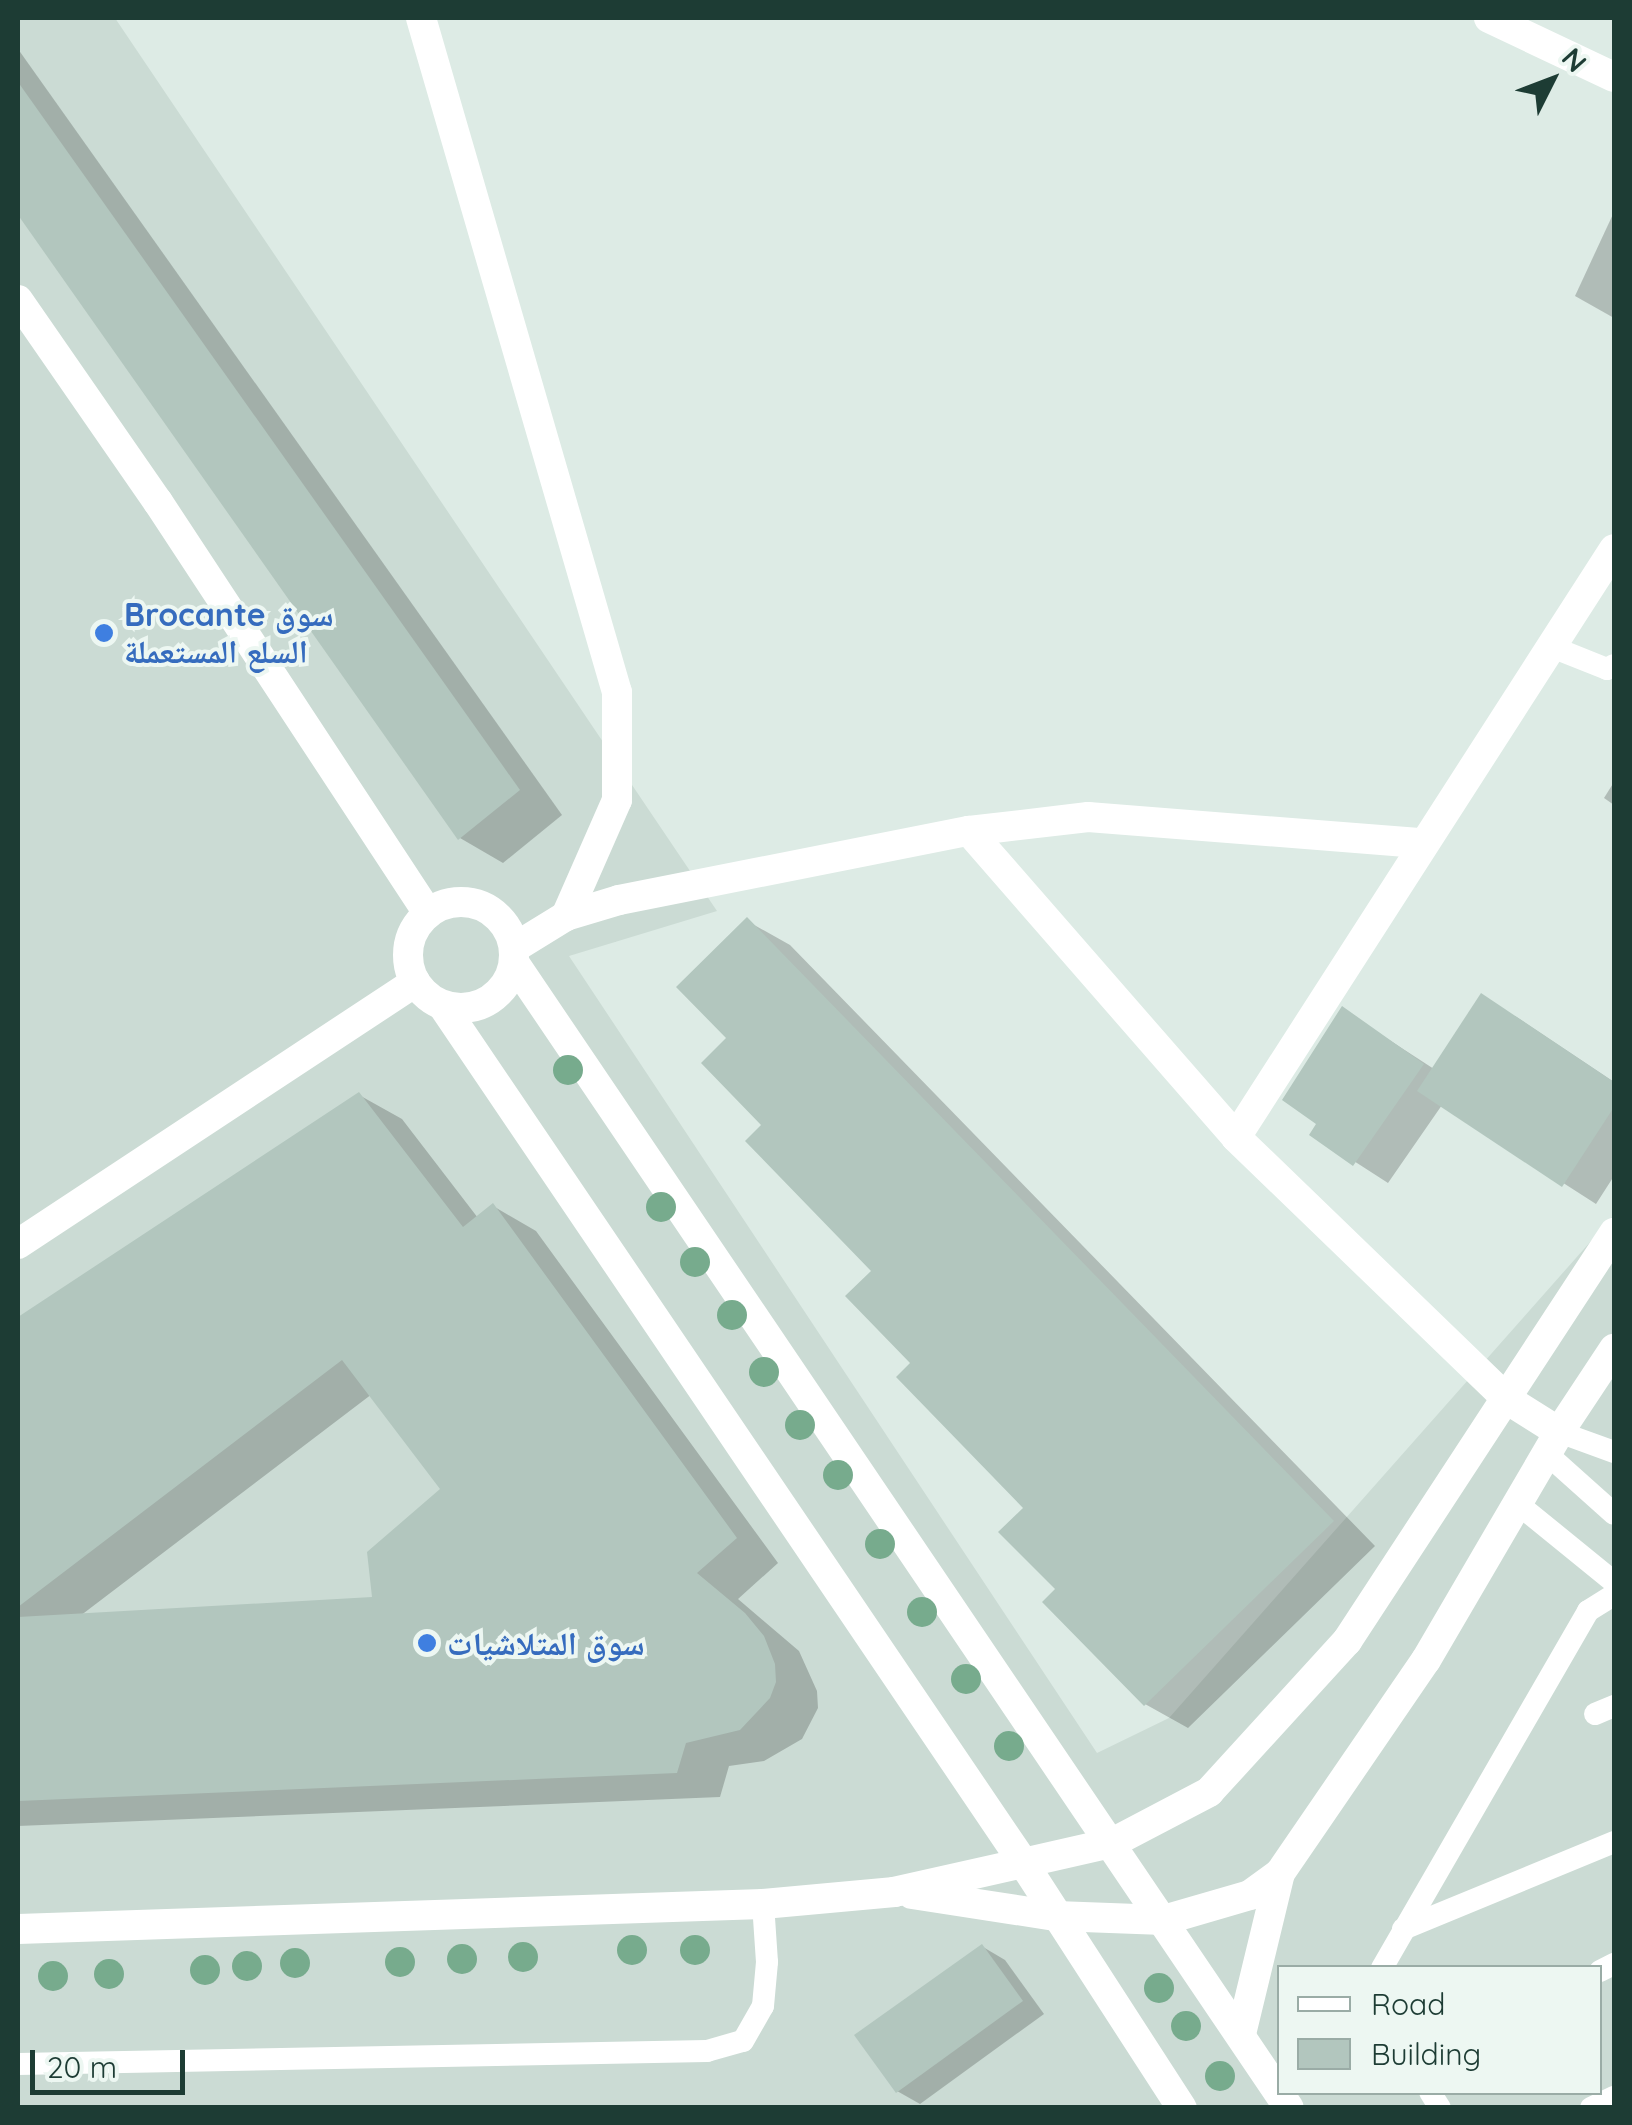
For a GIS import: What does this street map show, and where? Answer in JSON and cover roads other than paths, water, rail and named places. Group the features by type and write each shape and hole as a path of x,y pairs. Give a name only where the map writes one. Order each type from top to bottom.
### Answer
{"street":[{"path":"421,18 616,692 617,800 566,916"},
{"path":"1490,18 1614,77"},
{"path":"18,300 158,502 428,913"},
{"path":"1236,1136 1614,548"},
{"path":"443,1006 466,1009 489,1002 506,986 514,956 566,916 711,880 969,832 1088,818 1422,842"},
{"path":"969,832 1236,1136 1553,1443"},
{"path":"1182,2108 1022,1861 443,1006 415,982 408,946 428,913 444,904 482,906 498,915 514,956 1277,2090"},
{"path":"18,1244 415,982"},
{"path":"18,1929 763,1904 894,1892 1112,1843 1209,1792 1347,1642 1614,1233"},
{"path":"894,1892 1056,1916 1164,1920 1250,1894 1280,1873 1426,1660 1553,1443 1614,1348"},
{"path":"1241,2034 1280,1873"}],"lane":[{"path":"1552,647 1606,669 1614,664"},
{"path":"1553,1443 1614,1452"},
{"path":"1553,1443 1614,1514"},
{"path":"1518,1504 1614,1582"},
{"path":"1384,1965 1588,1611 1614,1596"},
{"path":"1403,1929 1614,1842"},
{"path":"18,2064 707,2051 743,2041 759,2017 767,1962 763,1904"},
{"path":"1591,2108 1614,2098"}],"place":[{"name":"Brocante سوق السلع المستعملة","path":"104,633"},
{"name":"سوق المتلاشيات","path":"427,1643"}]}
